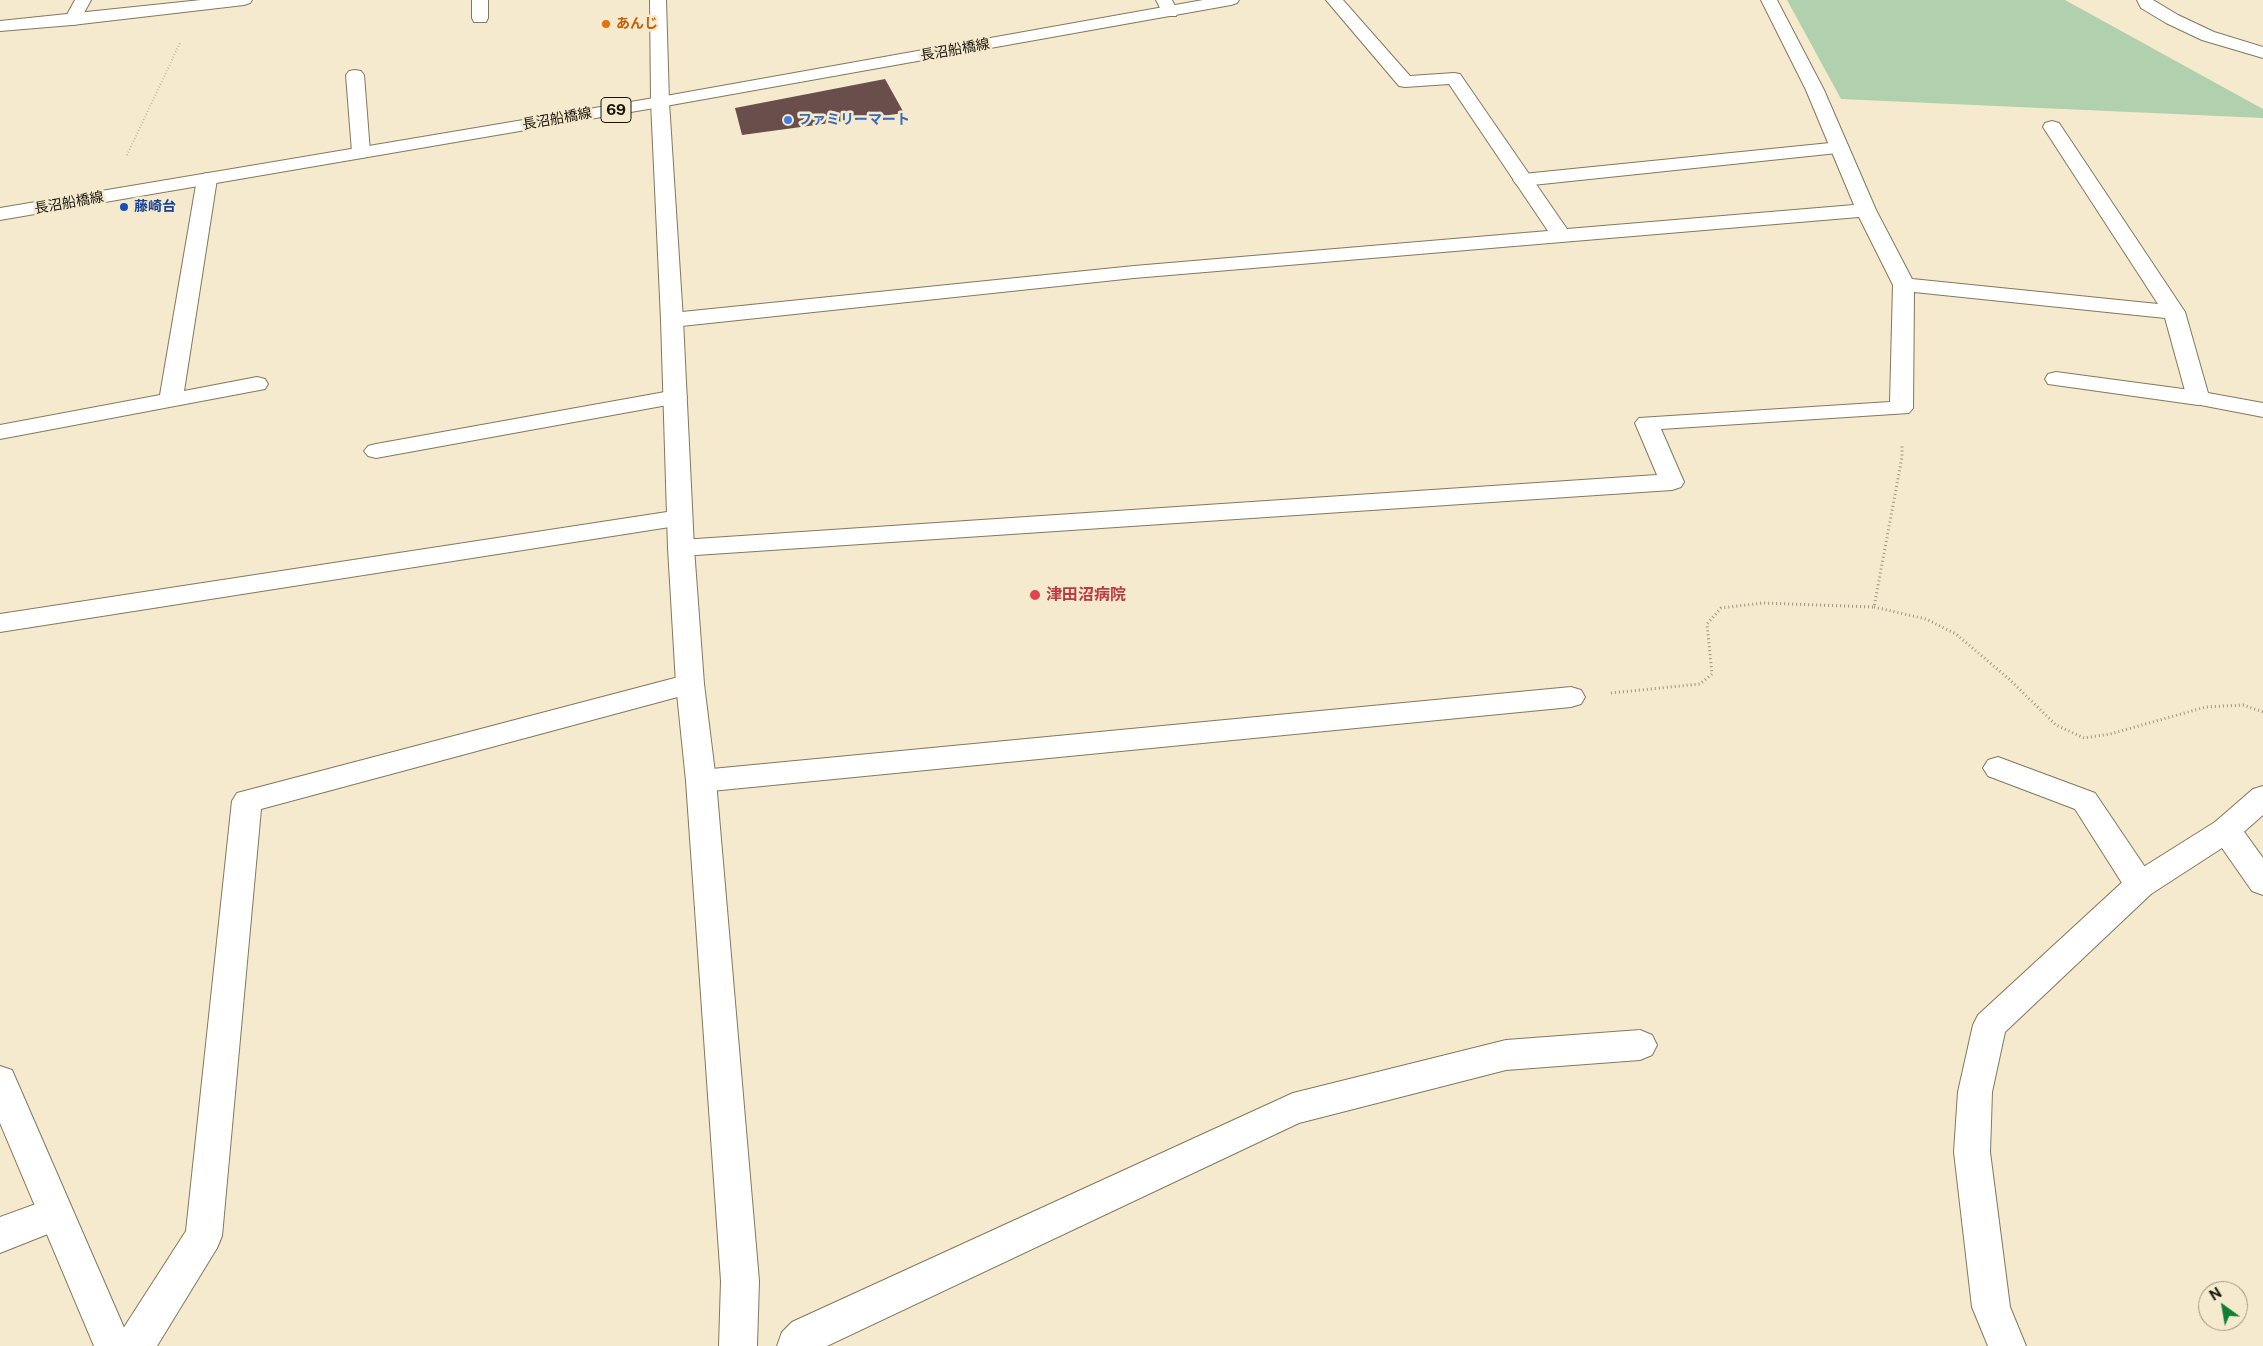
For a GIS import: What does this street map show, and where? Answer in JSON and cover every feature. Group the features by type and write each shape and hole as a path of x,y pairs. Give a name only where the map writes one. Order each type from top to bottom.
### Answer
{"street":[{"path":"72,20 83,0"},
{"path":"0,26 72,20 244,0"},
{"path":"480,0 480,18"},
{"path":"658,0 660,102 676,397 681,548 690,684 702,781 740,1281 738,1346"},
{"name":"長沼船橋線","path":"0,214 660,102 1167,6 1230,0"},
{"path":"1334,0 1405,82 1454,78 1562,236"},
{"path":"681,548 1672,482 1647,423 1901,408 1904,285 1866,210 1815,90 1769,0"},
{"path":"2145,0 2147,4 2172,19 2208,36 2263,53"},
{"path":"355,75 361,152"},
{"path":"2052,127 2174,312 2198,398"},
{"path":"1523,180 1840,148"},
{"path":"171,399 207,179"},
{"path":"672,320 1134,272 1866,210"},
{"path":"1904,285 2174,312"},
{"path":"2056,379 2198,398 2263,410"},
{"path":"0,432 257,384"},
{"path":"376,451 676,397"},
{"path":"0,623 680,518"},
{"path":"135,1346 204,1236 247,801 690,684"},
{"path":"702,781 1571,697"},
{"path":"1998,768 2085,801 2140,885"},
{"path":"2007,1346 1991,1307 1980,1230 1972,1152 1975,1092 1990,1025 2140,885 2226,830 2263,797"},
{"path":"2226,830 2263,882"},
{"path":"796,1346 806,1336 1293,1110 1506,1055 1640,1045"},
{"path":"0,1081 55,1214 113,1346"},
{"path":"0,1235 55,1214"}],"path":[{"path":"108,196 198,6"},
{"path":"1874,607 1902,457 1901,408"},
{"path":"1571,697 1700,684 1712,674 1707,624 1721,608 1762,603 1874,607 1926,619 1956,634 2009,679 2056,725 2084,738 2110,734 2206,707 2243,705 2263,712"}],"green space":[{"path":"1787,0 2065,0 2263,109 2263,118 1841,99"}],"building":[{"path":"885,79 904,113 742,135 735,108"}],"place":[{"name":"あんじ","path":"606,24"},
{"name":"ファミリーマート","path":"788,120"},
{"name":"藤崎台","path":"124,207"},
{"name":"津田沼病院","path":"1035,595"}]}
